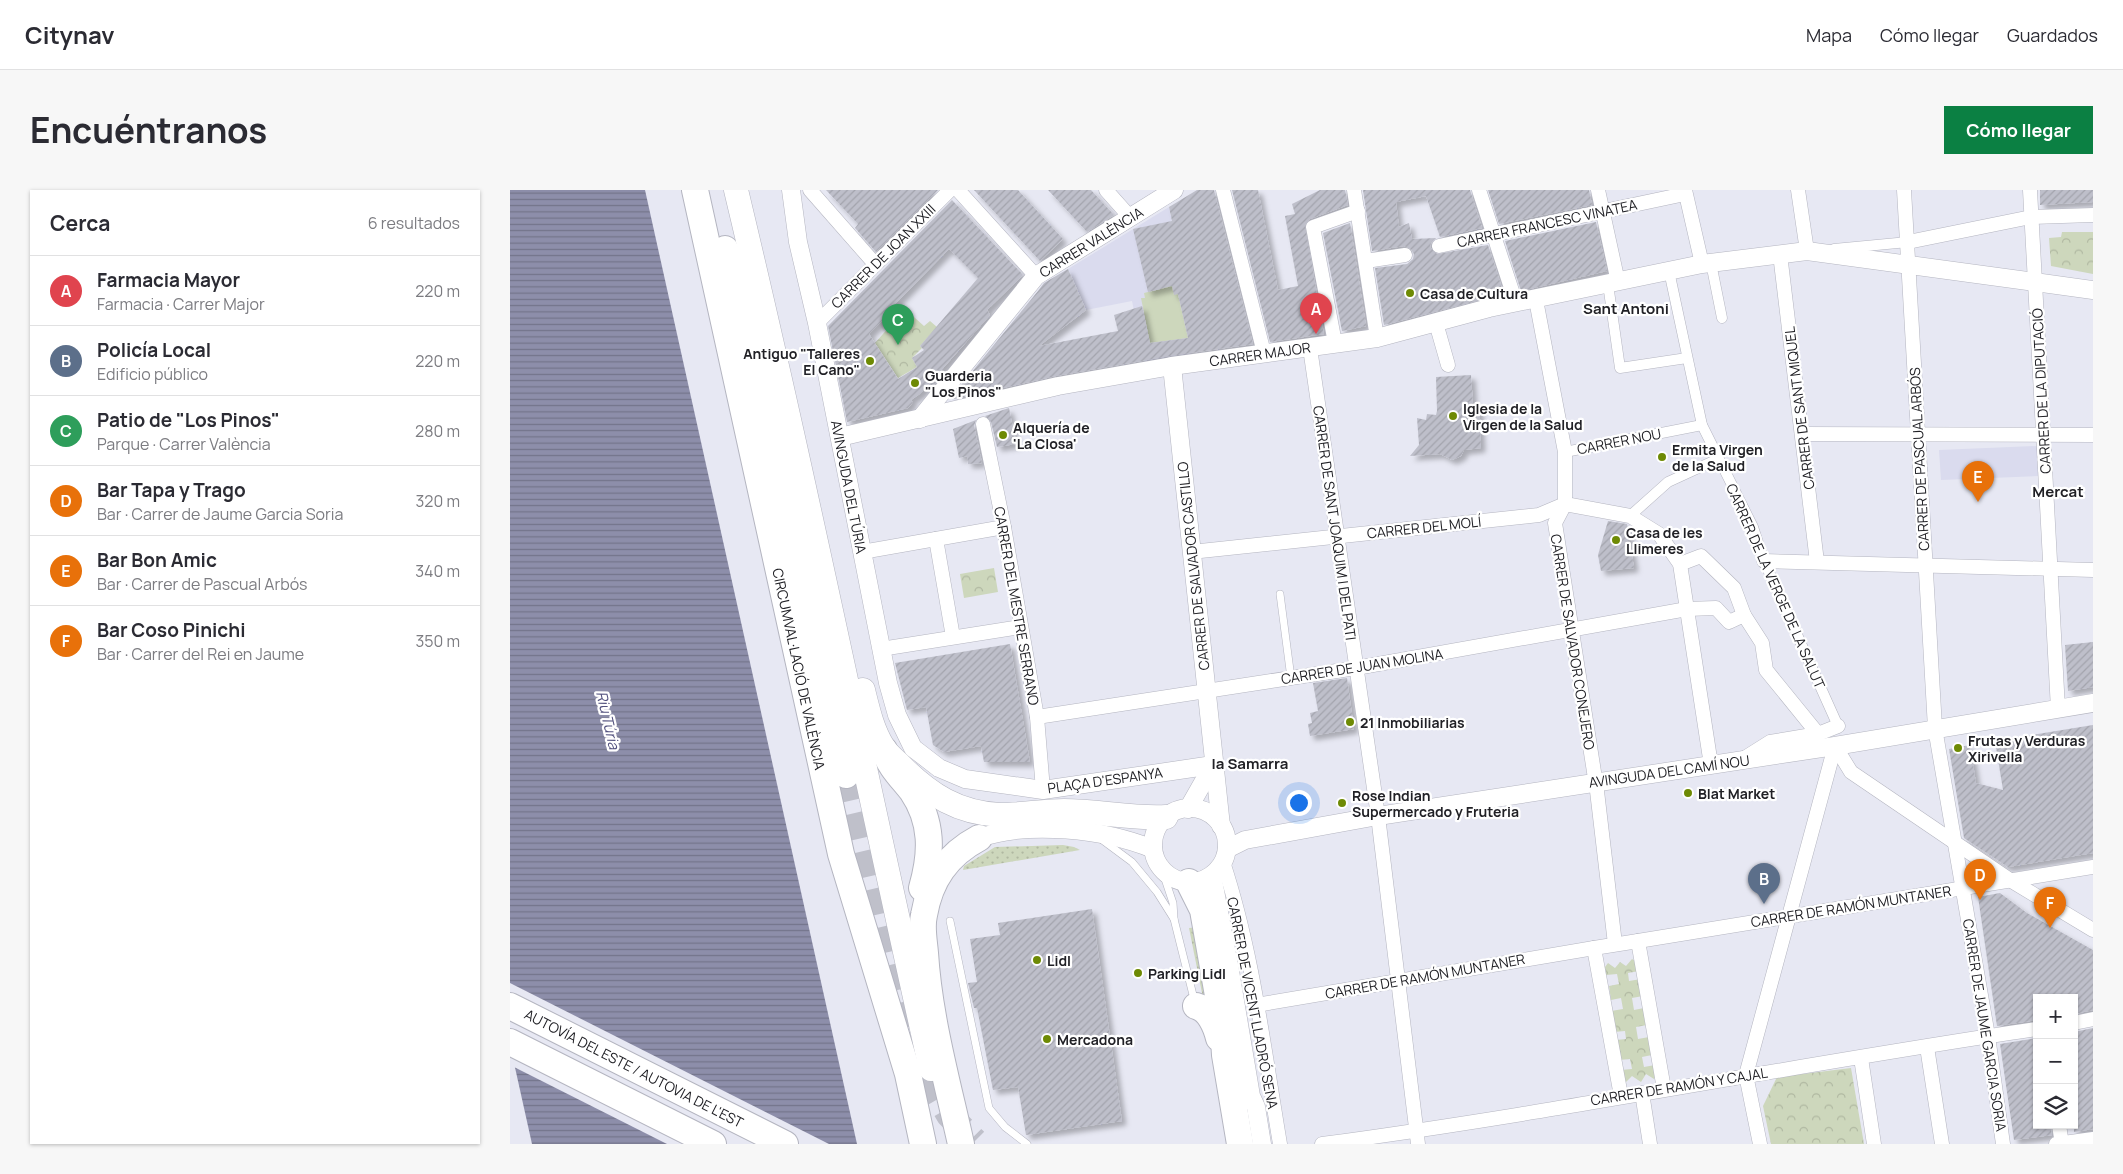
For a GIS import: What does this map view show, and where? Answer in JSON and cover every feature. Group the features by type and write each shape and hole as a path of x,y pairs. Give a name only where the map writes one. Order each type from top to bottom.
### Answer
{"highway":[{"name":"CIRCUMVAL·LACIÓ DE VALÈNCIA","path":"695,190 841,854 908,1074 923,1144"},
{"path":"710,190 744,321 846,775"},
{"path":"736,190 816,545 898,932 948,1144"},
{"path":"816,545 834,574 874,731 889,764 911,791 924,812 929,832 930,852 918,899 915,923 919,956 925,966"},
{"path":"884,750 924,789 950,804 974,812 1000,815 1063,811 1091,812 1142,819 1177,813"},
{"path":"971,1143 925,966 923,917 928,895 939,870 952,855 979,838"},
{"path":"1212,867 1203,910 1223,1024 1225,1055 1240,1144"},
{"name":"AUTOVÍA DEL ESTE / AUTOVIA DE L'EST","path":"510,1006 785,1144"},
{"path":"1195,1008 1202,1007 1216,1025 1225,1055"},
{"path":"510,1042 713,1144"}],"street":[{"name":"AVINGUDA DEL TÚRIA","path":"790,190 798,242 817,323 881,649 897,715 913,748 939,768"},
{"path":"810,190 874,264"},
{"name":"CARRER DE JOAN XXIII","path":"817,323 950,190"},
{"path":"958,190 1036,276"},
{"path":"1106,190 1130,217"},
{"name":"CARRER VALÈNCIA","path":"920,419 1036,276 1174,190"},
{"path":"1223,190 1264,353"},
{"path":"1354,190 1377,338"},
{"path":"1479,190 1516,303"},
{"path":"1598,190 1603,211 1613,283 1620,368 1687,358"},
{"path":"1798,190 1807,251 1908,242 2031,217 2093,214"},
{"name":"CARRER DE PASCUAL ARBÓS","path":"1904,190 1935,728"},
{"name":"CARRER DE LA DIPUTACIÓ","path":"2030,190 2058,709"},
{"path":"1685,192 1722,318"},
{"name":"CARRER FRANCESC VINATEA","path":"1439,246 1685,192"},
{"path":"1335,343 1313,227 1358,211"},
{"name":"CARRER MAJOR","path":"840,437 1058,386 1172,366 1377,338 1489,308 1706,264 1780,254 1807,251 2093,290"},
{"name":"CARRER DE SANT MIQUEL","path":"1780,254 1817,562"},
{"path":"1366,261 1405,255"},
{"name":"CARRER DE LA VERGE DE LA SALUT","path":"1668,272 1702,425 1752,527 1764,561 1838,726"},
{"path":"1536,300 1565,452 1566,504 1630,516 1658,534 1680,564 1711,765"},
{"path":"1436,323 1448,365"},
{"name":"CARRER DE SANT JOAQUIM I DEL PATI","path":"1310,348 1378,816 1418,1138"},
{"name":"CARRER DE SALVADOR CASTILLO","path":"1172,366 1207,691 1213,765 1222,829"},
{"name":"CARRER DEL MESTRE SERRANO","path":"983,424 1004,527 1037,718 1043,790"},
{"name":"CARRER NOU","path":"1565,452 1702,425"},
{"path":"1802,434 2093,435"},
{"path":"1630,516 1668,482 1718,459"},
{"name":"CARRER DEL MOLÍ","path":"1191,552 1539,516 1566,504"},
{"name":"CARRER DE SALVADOR CONEJERO","path":"1566,504 1554,523 1595,782 1615,944"},
{"path":"862,552 1004,527"},
{"path":"936,539 953,637"},
{"path":"1680,564 1701,556 1734,588 1744,615 1762,643 1766,670 1818,734"},
{"path":"1764,561 2093,570"},
{"name":"CARRER DE JUAN MOLINA","path":"1037,718 1356,668 1686,609 1716,608 1729,622 1744,615"},
{"path":"881,649 1020,627"},
{"name":"AVINGUDA DEL CAMÍ NOU","path":"1245,840 1378,816 1835,746 2093,703"},
{"path":"1740,760 1770,742 1818,734 1838,726"},
{"name":"CARRER DE JAUME GARCIA SORIA","path":"1935,728 1988,1036 2003,1144"},
{"path":"1835,746 1852,772 1956,845 2093,930"},
{"path":"1760,1144 1746,1075 1787,917 1835,746"},
{"path":"1177,813 1207,812 1222,829 1245,840 1212,867 1170,877 1156,861 1153,849 1154,837 1158,826 1177,813 1213,765"},
{"name":"PLAÇA D'ESPANYA","path":"939,768 977,782 1043,790 1213,765"},
{"path":"1222,829 1212,867 1251,1096 1256,1107 1262,1144"},
{"path":"979,838 994,833 1016,831 1092,833 1129,839 1153,849"},
{"name":"CARRER DE VICENT LLADRÓ SENA","path":"1212,867 1233,894 1256,1004 1280,1144"},
{"name":"CARRER DE RAMÓN MUNTANER","path":"1256,1004 2093,867"},
{"path":"1638,941 1664,1089"},
{"path":"1594,948 1622,1096"},
{"path":"2078,1022 2093,1020"},
{"name":"CARRER DE RAMÓN Y CAJAL","path":"1322,1144 1418,1138 1642,1092 2033,1029"},
{"path":"1927,1047 1942,1144"},
{"path":"1861,1058 1874,1144"},
{"path":"1642,1092 1650,1144"},
{"path":"2059,1129 2060,1144 2093,1139"}],"lane":[{"path":"1280,594 1290,678"},
{"path":"1092,833 1132,862 1157,892 1174,919"},
{"path":"1162,870 1173,903 1174,919 1195,1008"},
{"path":"950,921 989,1108 1005,1127 1027,1144"},
{"path":"1251,1096 1255,1144"}],"shaded area":[{"path":"1169,207 1177,246 1178,294 1192,358 1145,364 1132,301 1086,310 1068,269"},
{"path":"2037,446 2038,476 1941,480 1939,450"}],"green space":[{"path":"2062,232 2093,232 2093,274 2051,266 2049,238 2061,237"},
{"path":"1167,262 1178,294 1188,338 1150,343 1141,298 1145,298 1144,293 1161,289"},
{"path":"905,309 924,326 930,321 937,327 920,346 922,348 912,358 917,367 898,378 875,343"},
{"path":"994,568 998,592 964,598 960,574"},
{"path":"1063,845 1080,850 963,870 964,866 995,847"},
{"path":"1200,927 1216,1014 1203,998 1189,928"},
{"path":"1632,959 1638,963 1639,971 1628,973 1629,981 1641,979 1643,996 1632,998 1634,1010 1644,1008 1647,1025 1636,1027 1638,1039 1649,1037 1652,1055 1642,1057 1644,1067 1655,1065 1657,1074 1654,1079 1646,1074 1641,1082 1632,1076 1626,1082 1622,1080 1621,1070 1632,1069 1630,1059 1619,1060 1616,1040 1626,1039 1625,1031 1614,1032 1611,1011 1623,1009 1621,998 1611,1000 1609,986 1619,984 1617,974 1606,975 1605,967 1608,963 1615,968 1620,962 1626,966"},
{"path":"1851,1068 1864,1144 1771,1144 1763,1106 1777,1077"}],"water":[{"name":"Riu Túria","path":"510,190 645,190 857,1144 532,1144 510,1045"}],"pier":[{"path":"510,983 829,1144 667,1144 512,1066 510,1056"}],"building":[{"path":"826,190 938,190 876,252 855,228 858,224"},
{"path":"974,190 1018,190 1063,239 1040,261"},
{"path":"1048,190 1091,190 1114,215 1087,232"},
{"path":"1197,190 1214,190 1253,344 1056,376 954,399 953,395 1044,283 1068,269 1086,310 1039,346 1118,331 1114,315 1142,306 1150,343 1188,338 1178,294 1174,295 1172,286 1148,292 1133,229 1172,221 1169,207"},
{"path":"1232,190 1258,190 1278,290 1298,286 1285,216 1295,214 1292,204 1320,190 1345,190 1348,205 1310,219 1305,225 1324,334 1270,342"},
{"path":"1363,190 1470,190 1482,228 1440,237 1426,196 1396,202 1399,227 1409,223 1412,239 1436,238 1430,247 1437,254 1488,245 1504,294 1384,325 1375,268 1407,264 1413,259 1414,254 1411,249 1404,246 1372,251"},
{"path":"1488,190 1589,190 1592,205 1499,224"},
{"path":"2040,190 2093,190 2093,202 2040,205"},
{"path":"952,200 1023,275 987,310 990,315 921,393 911,400 913,402 908,408 847,422 828,326","holes":["949,249 978,278 920,346 924,350 912,358 917,367 898,379 869,334 896,307 894,305"]},
{"path":"1596,222 1607,271 1521,291 1505,241"},
{"path":"1350,223 1366,326 1342,331 1323,233"},
{"name":"Iglesia de la Virgen de la Salud","path":"1471,375 1473,405 1479,405 1481,448 1464,450 1461,456 1452,460 1440,454 1410,456 1419,445 1417,418 1426,420 1427,414 1436,415 1436,377"},
{"name":"Alquería de 'La Closa'","path":"1009,408 1016,444 997,447 991,422 985,416"},
{"path":"976,420 974,426 982,463 968,464 967,456 959,458 953,429"},
{"name":"Casa de les Llimeres","path":"1608,521 1627,524 1634,568 1601,571 1598,555"},
{"path":"2093,642 2093,687 2068,691 2065,645"},
{"path":"1010,644 1030,762 984,762 981,746 944,752 933,745 926,707 907,710 895,663"},
{"path":"1347,678 1354,729 1310,736 1308,724 1312,723 1310,713 1318,711 1313,683"},
{"path":"2093,725 2093,853 2008,867 1964,838 1949,749 1970,745 1976,783 2003,790 1995,741"},
{"path":"2000,893 2027,913 2093,950 2093,1010 2078,1013 2078,994 2033,994 2033,1021 1997,1026 1978,897"},
{"name":"Mercadona","path":"1092,909 1122,1121 1026,1135 1018,1087 993,1090 977,1008 974,1008 968,983 977,982 970,939 1000,935 998,923"},
{"path":"2093,1028 2093,1129 2074,1132 2074,1129 2078,1129 2078,1031"},
{"path":"2033,1039 2033,1129 2051,1129 2052,1135 2014,1140 2000,1044"}],"tunnel":[{"path":"846,775 899,1004 920,1065 949,1115 975,1141"}],"place":[{"name":"Casa de Cultura","path":"1410,293"},
{"name":"Farmacia Mayor","path":"1316,334"},
{"name":"Patio de \"Los Pinos\"","path":"898,345"},
{"name":"Antiguo \"Talleres El Cano\"","path":"870,361"},
{"name":"Guarderia \"Los Pinos\"","path":"915,383"},
{"name":"Iglesia de la Virgen de la Salud","path":"1453,416"},
{"name":"Alquería de 'La Closa'","path":"1003,435"},
{"name":"Ermita Virgen de la Salud","path":"1662,457"},
{"name":"Bar Bon Amic","path":"1978,502"},
{"name":"Casa de les Llimeres","path":"1616,540"},
{"name":"21 Inmobiliarias","path":"1350,722"},
{"name":"Frutas y Verduras Xirivella","path":"1958,748"},
{"name":"Blat Market","path":"1688,793"},
{"name":"Rose Indian Supermercado y Fruteria","path":"1342,803"},
{"name":"Bar Tapa y Trago","path":"1980,900"},
{"name":"Policía Local","path":"1764,904"},
{"name":"Bar Coso Pinichi","path":"2050,928"},
{"name":"Lidl","path":"1037,960"},
{"name":"Parking Lidl","path":"1138,973"},
{"name":"Mercadona","path":"1047,1039"}],"district":[{"name":"Sant Antoni","path":"1626,308"},
{"name":"Mercat","path":"2058,491"},
{"name":"la Samarra","path":"1250,763"}]}
